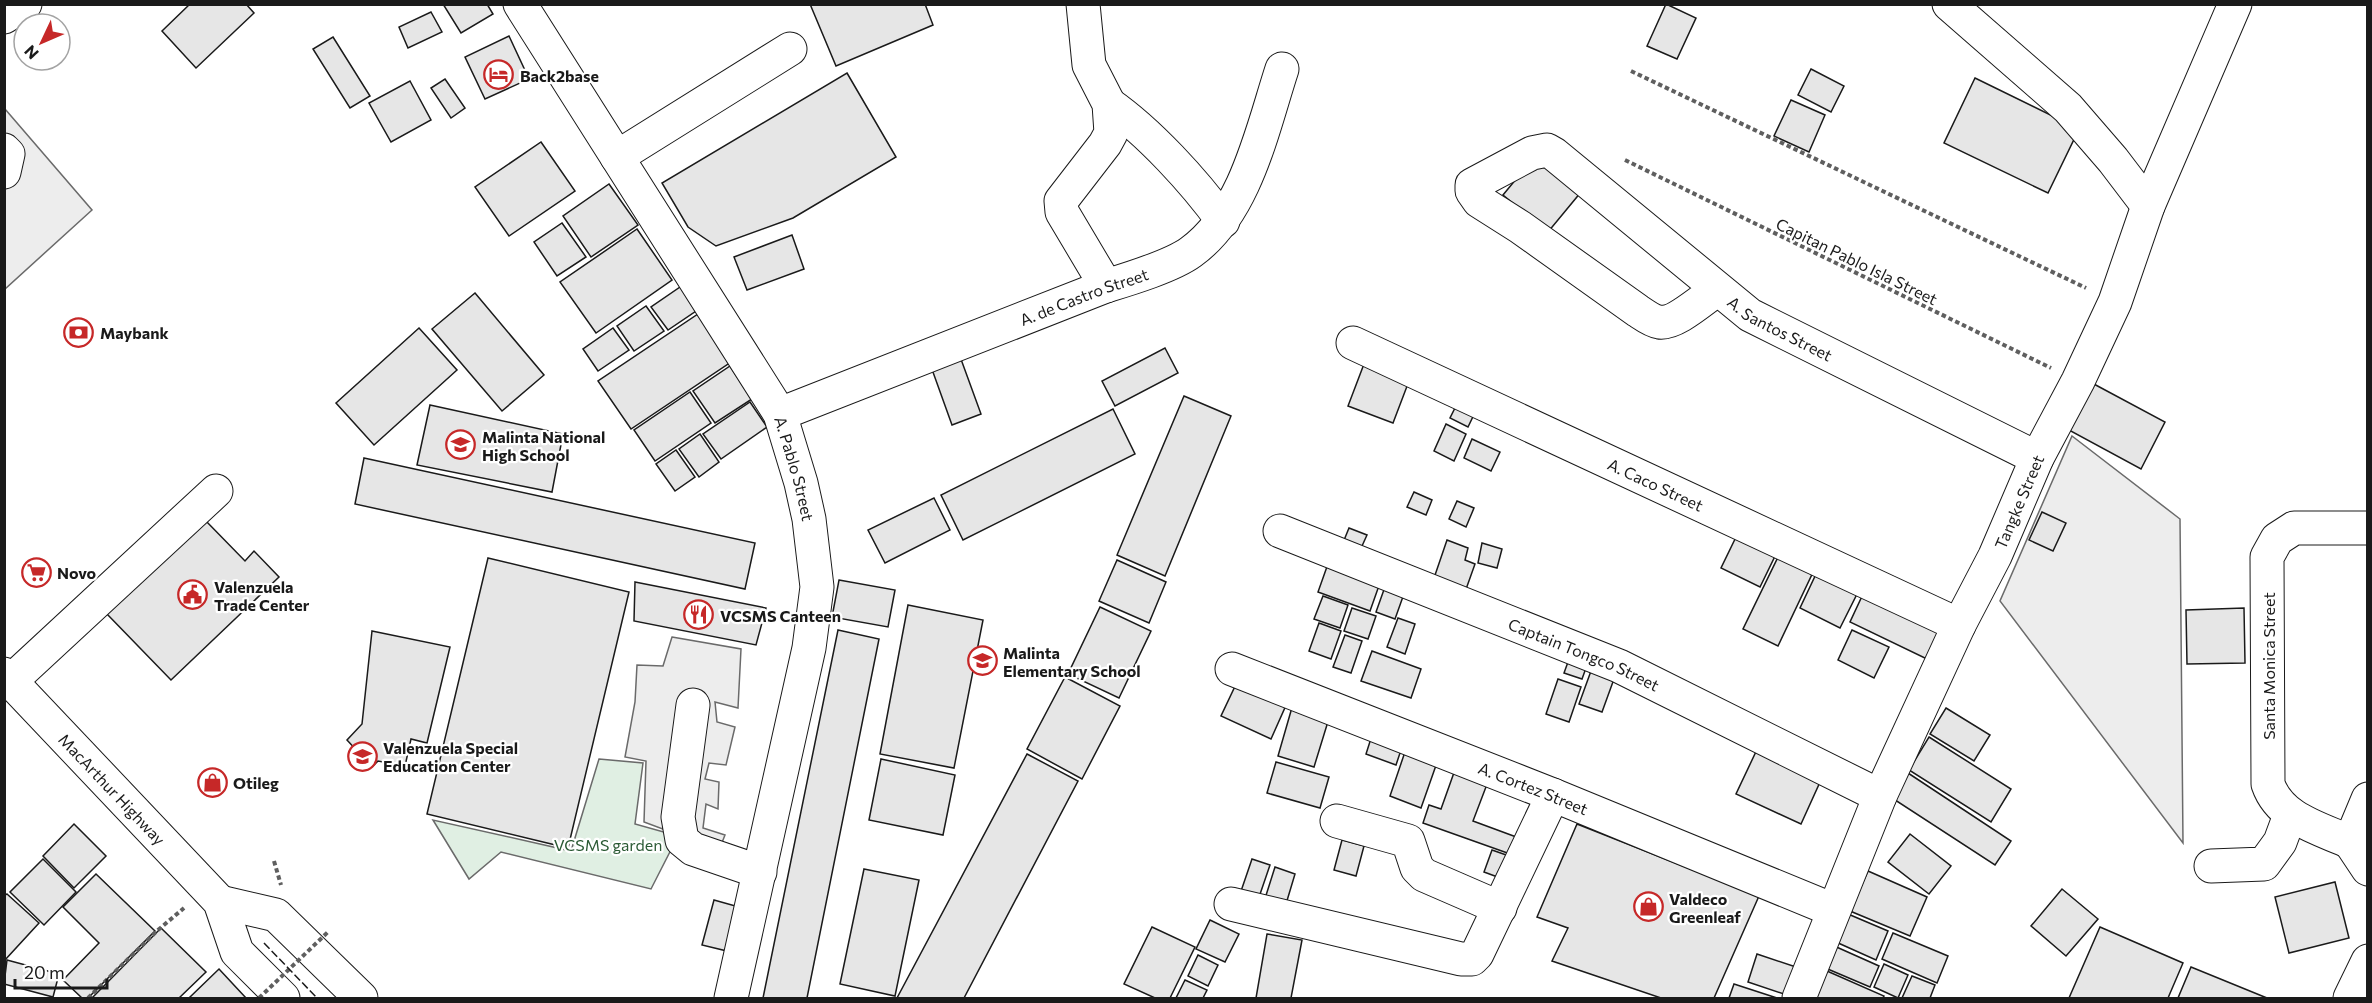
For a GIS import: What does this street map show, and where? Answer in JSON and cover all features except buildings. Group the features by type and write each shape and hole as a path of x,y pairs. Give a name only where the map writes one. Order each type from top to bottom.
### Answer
{"main road":[{"path":"4,17 25,4"},
{"name":"A. Pablo Street","path":"520,4 780,414 801,483 809,519 817,587 809,648 731,999"},
{"path":"1083,4 1089,65 1109,104 1111,133 1061,201 1062,212 1106,286"},
{"path":"1949,4 2068,108 2113,160 2148,206"},
{"name":"Tangke Street","path":"1799,999 1880,796 1959,625 1995,556 2037,458 2078,381 2115,302 2148,206 2235,4"},
{"path":"617,157 790,49"},
{"name":"A. de Castro Street","path":"780,414 1106,286 1140,275 1191,252 1223,221 1245,179 1282,69"},
{"path":"1109,104 1126,116 1203,193 1223,221"},
{"path":"4,150 8,154 4,171"},
{"name":"A. Santos Street","path":"1718,289 1680,316 1658,322 1629,305 1521,226 1474,196 1472,185 1537,151 1547,150 1750,315 2037,458"},
{"name":"A. Caco Street","path":"1353,343 1959,625"},
{"path":"8,678 216,491"},
{"name":"Santa Monica Street","path":"2350,842 2290,814 2276,802 2268,784 2268,557 2277,539 2294,528 2367,528"},
{"name":"Captain Tongco Street","path":"1280,531 1619,666 1880,796"},
{"name":"A. Cortez Street","path":"1232,669 1553,795 1833,910"},
{"name":"MacArthur Highway","path":"8,678 214,895 237,952 283,999"},
{"path":"693,705 678,817 682,840 693,849 760,872"},
{"path":"1231,904 1461,959 1472,959 1478,954 1553,795"},
{"path":"2367,799 2350,842 2367,869"},
{"path":"2211,866 2264,864 2280,842 2290,814"},
{"path":"1338,821 1408,841 1418,868 1424,875 1500,908"},
{"path":"214,895 276,915 362,999"},
{"path":"2350,999 2367,961"}],"path":[{"path":"1632,71 2115,302"},
{"name":"Capitan Pablo Isla Street","path":"1625,160 2078,381"},
{"path":"274,861 282,887"},
{"path":"88,999 158,930 214,895"},
{"path":"259,999 329,931"}],"green space":[{"name":"VCSMS garden","path":"599,759 643,763 635,824 678,836 651,889 501,852 469,879 433,820 571,851"}],"shaded area":[{"path":"5,109 92,210 5,289"},
{"path":"2072,436 2180,519 2183,843 2000,601"},
{"path":"672,637 741,649 738,708 715,702 717,722 735,727 726,765 709,763 705,779 719,782 718,809 706,804 703,828 725,835 719,850 644,822 646,761 625,757 635,702 637,665 663,666"}],"fence":[{"path":"264,943 317,998"}],"place":[{"name":"Back2base","path":"499,75"},
{"name":"Maybank","path":"79,332"},
{"name":"Malinta National High School","path":"461,445"},
{"name":"Novo","path":"36,572"},
{"name":"Valenzuela Trade Center","path":"193,595"},
{"name":"VCSMS Canteen","path":"699,615"},
{"name":"Malinta Elementary School","path":"982,661"},
{"name":"Valenzuela Special Education Center","path":"362,756"},
{"name":"Otileg","path":"212,782"},
{"name":"Valdeco Greenleaf","path":"1648,907"}]}
